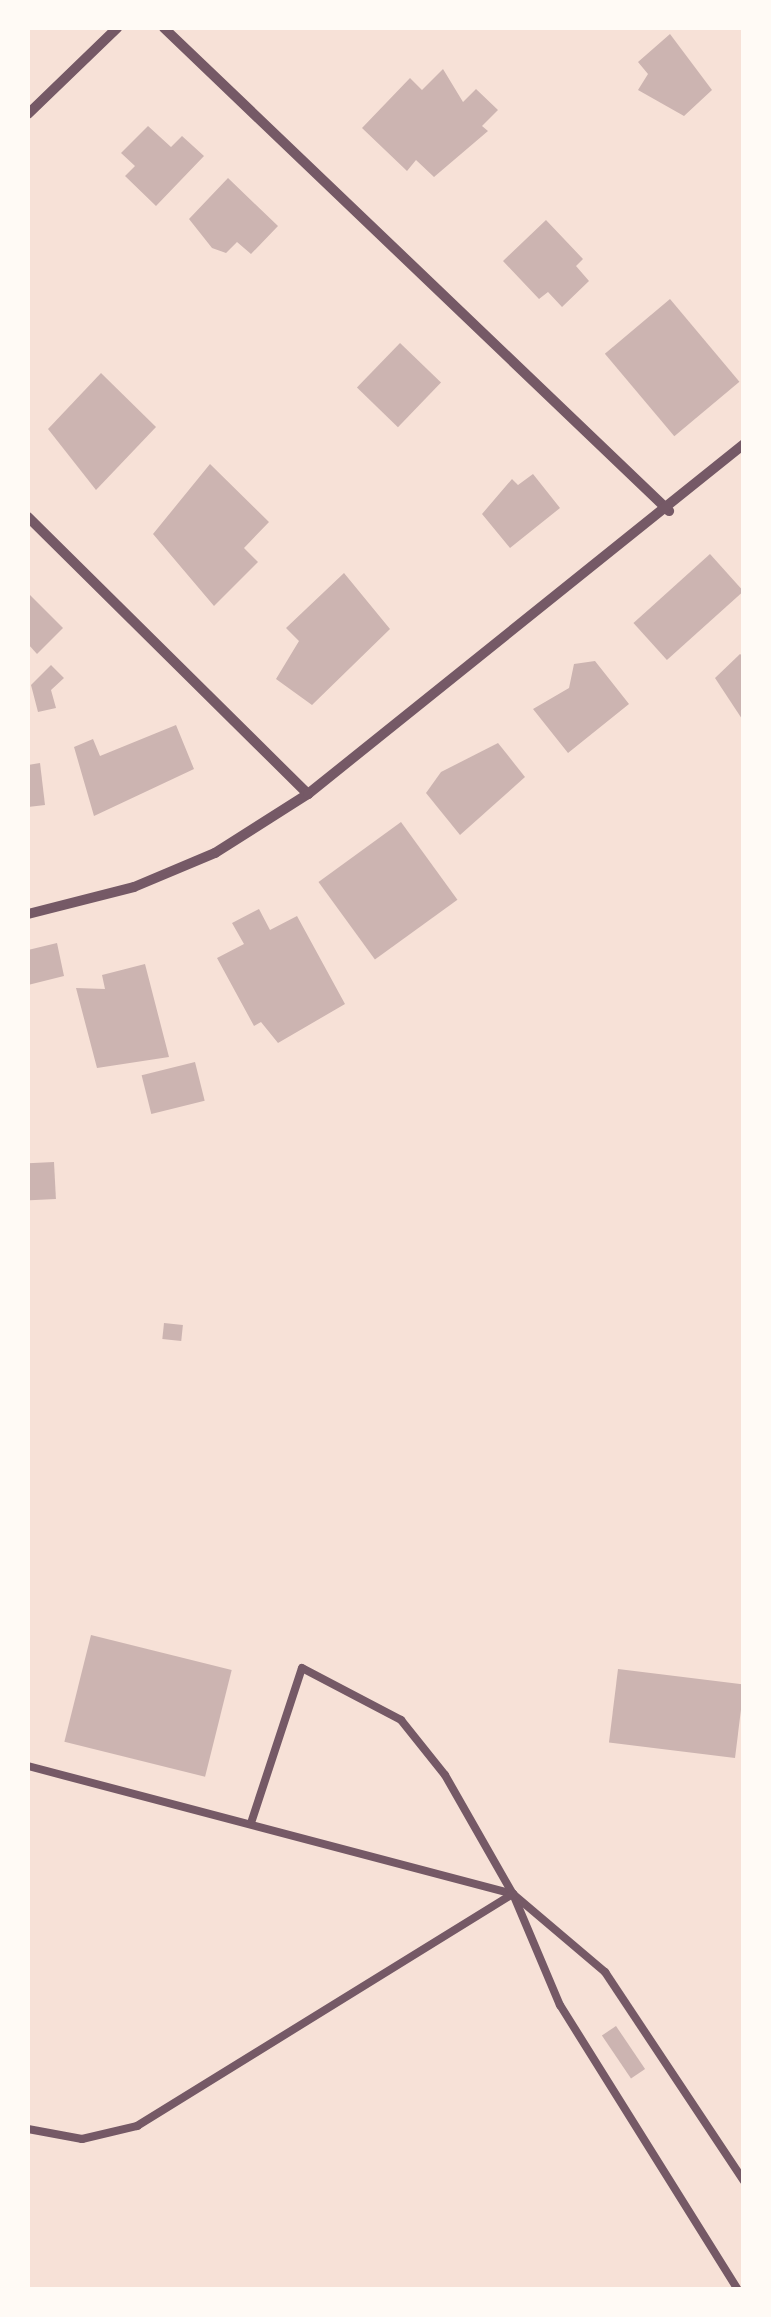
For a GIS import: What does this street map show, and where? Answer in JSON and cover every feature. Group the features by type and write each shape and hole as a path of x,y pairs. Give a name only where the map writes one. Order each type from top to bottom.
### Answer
{"street":[{"path":"28,114 117,28"},
{"path":"164,28 669,511"},
{"path":"28,914 134,887 214,853 308,794 669,511 744,444"},
{"path":"28,517 308,794"}],"lane":[{"path":"252,1820 302,1668 401,1720 445,1775 514,1894 560,2004 738,2290"},
{"path":"28,1766 252,1820 514,1894 605,1972 744,2181"},
{"path":"28,2129 82,2140 138,2126 514,1894"}],"building":[{"path":"670,34 712,90 684,116 638,90 648,74 638,62"},
{"path":"443,69 463,102 476,89 498,110 482,126 488,131 434,177 416,160 407,171 362,128 410,78 422,90"},
{"path":"148,126 171,147 182,136 204,156 156,206 125,176 135,166 121,153"},
{"path":"228,178 278,226 251,254 237,242 226,253 212,248 189,219"},
{"path":"546,220 583,259 576,266 589,281 562,307 548,292 539,299 503,261"},
{"path":"670,299 739,382 674,436 605,354"},
{"path":"400,343 441,383 398,427 357,388"},
{"path":"101,373 156,427 96,490 48,429"},
{"path":"210,464 269,522 244,548 258,562 214,606 153,534"},
{"path":"533,474 560,508 510,548 482,514 512,479 518,485"},
{"path":"710,554 743,591 667,660 633,623"},
{"path":"344,573 390,629 312,705 276,679 299,641 286,628"},
{"path":"28,593 63,628 37,654 28,644"},
{"path":"740,654 744,657 744,722 715,678"},
{"path":"595,661 629,704 568,753 533,709 569,688 574,664"},
{"path":"51,665 64,678 51,690 56,708 38,712 31,685"},
{"path":"176,725 194,769 94,816 74,747 93,739 100,756"},
{"path":"498,743 525,777 460,835 426,793 441,772"},
{"path":"40,763 45,805 28,807 28,765"},
{"path":"401,822 457,900 375,960 318,882"},
{"path":"259,909 270,930 297,916 345,1004 278,1043 261,1022 254,1026 217,958 244,944 232,923"},
{"path":"57,943 64,976 28,985 28,950"},
{"path":"145,964 169,1057 97,1068 76,988 105,989 102,975"},
{"path":"195,1062 205,1101 151,1114 142,1075"},
{"path":"54,1162 56,1199 30,1200 28,1163"},
{"path":"164,1323 183,1325 181,1341 162,1339"},
{"path":"91,1635 232,1670 205,1777 64,1742"},
{"path":"618,1669 744,1684 735,1758 609,1742"},
{"path":"616,2026 645,2069 631,2079 602,2036"}]}
